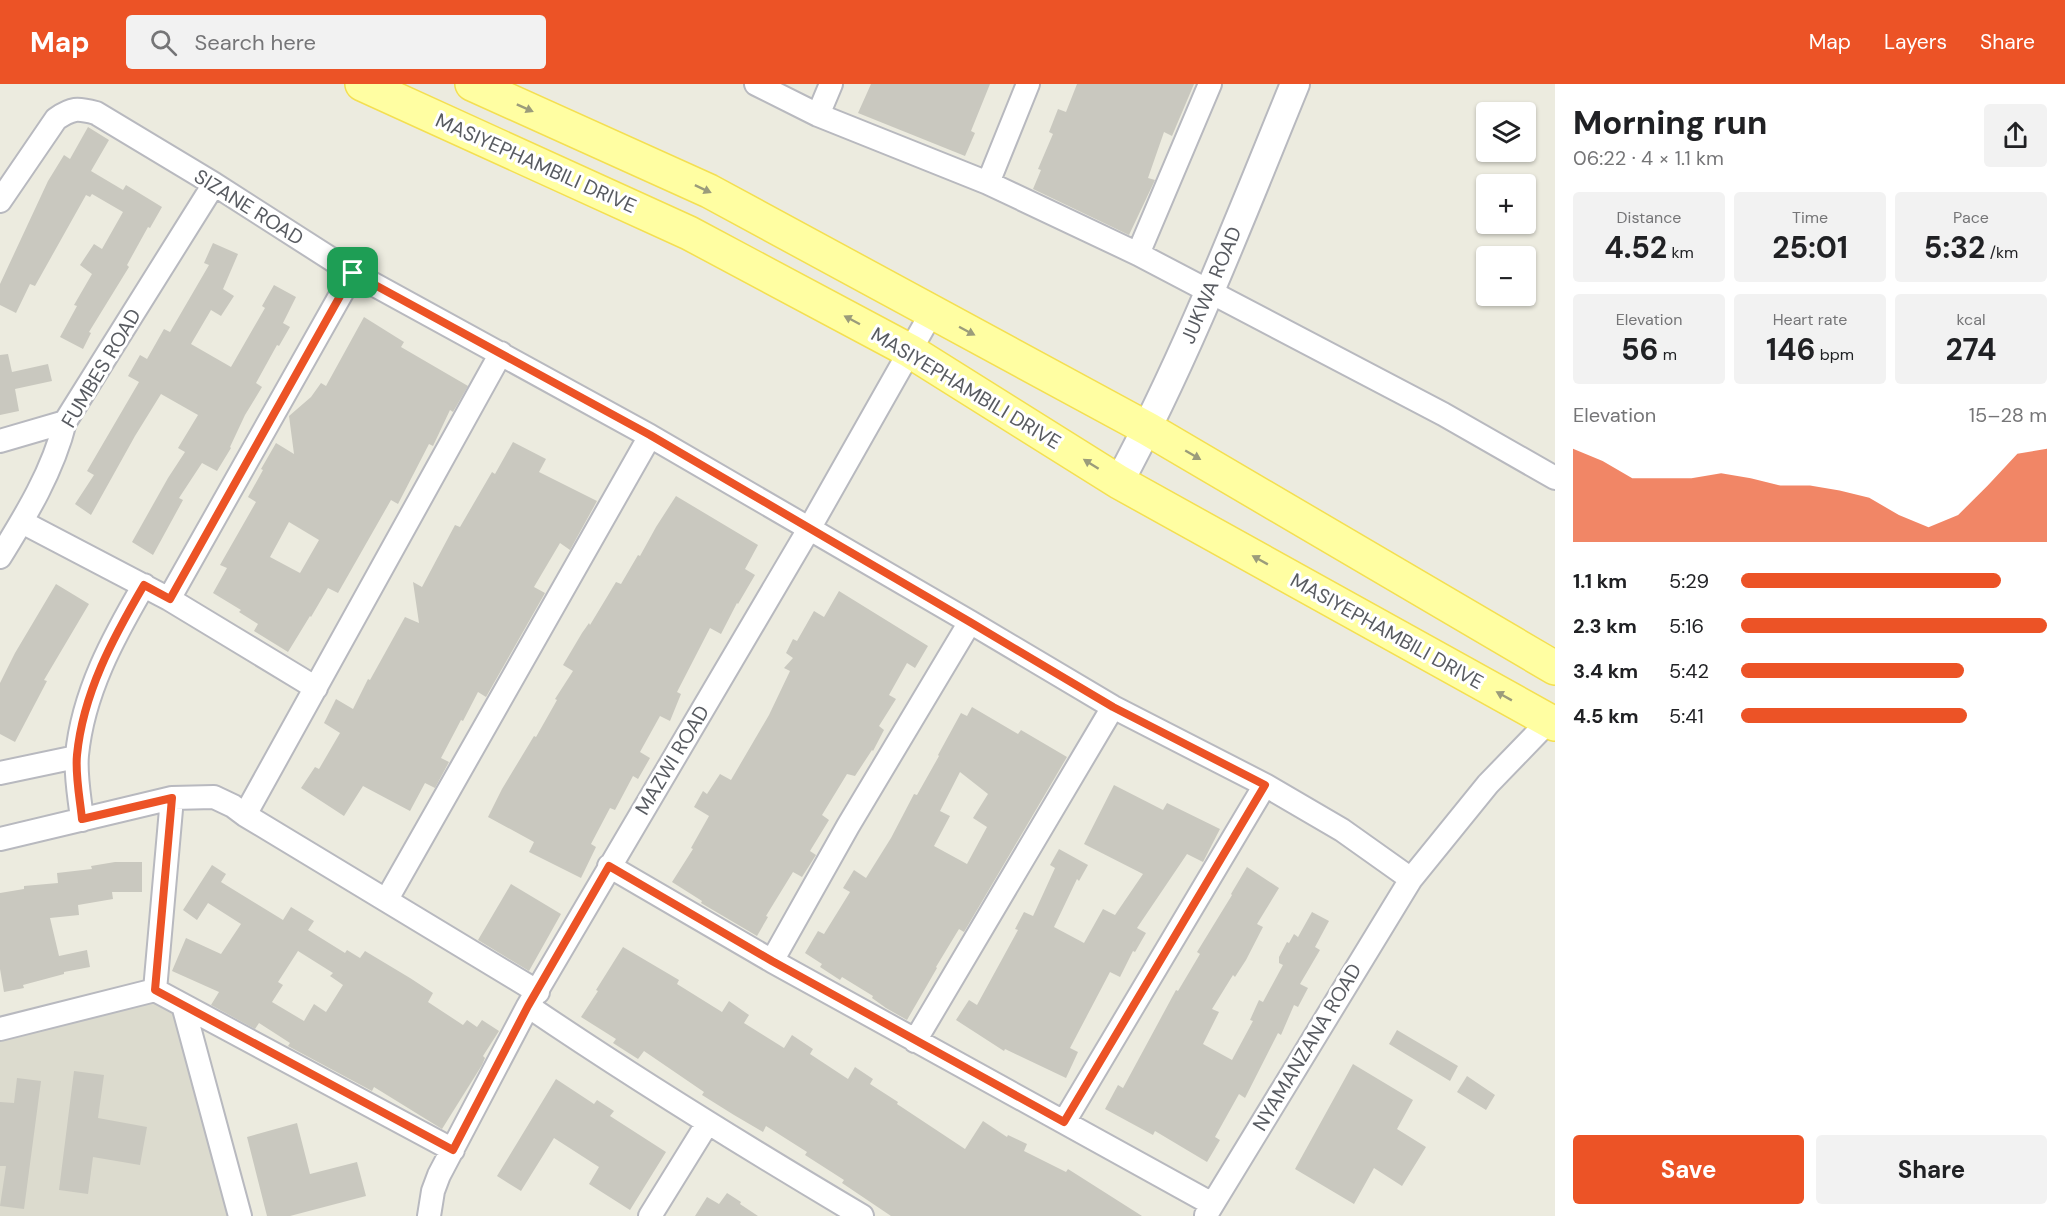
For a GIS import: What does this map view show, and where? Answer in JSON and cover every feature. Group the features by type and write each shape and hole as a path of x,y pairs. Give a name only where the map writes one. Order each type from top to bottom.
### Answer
{"main road":[{"name":"MASIYEPHAMBILI DRIVE","path":"362,84 689,232 910,351 1119,482 1552,723"},
{"path":"472,84 709,191 1148,429 1555,668"}],"street":[{"path":"756,84 818,115 988,183 1138,254 1443,414 1555,478"},
{"path":"818,115 831,84"},
{"path":"988,183 1029,84"},
{"path":"1138,254 1210,84"},
{"name":"JUKWA ROAD","path":"1119,482 1148,429 1210,292 1295,84"},
{"name":"SIZANE ROAD","path":"0,201 56,119 69,111 81,109 104,118 214,184 353,273 650,435 1113,707 1265,785 1342,830 1411,879"},
{"name":"FUMBES ROAD","path":"0,557 22,522 49,468 60,444 65,422 214,184"},
{"path":"170,599 353,273"},
{"name":"MAZWI ROAD","path":"429,1216 433,1191 439,1174 533,999 809,528 932,312"},
{"path":"245,815 501,353"},
{"path":"0,441 65,422"},
{"path":"387,899 650,435"},
{"path":"22,522 170,599 316,688"},
{"path":"82,819 76,757 94,682 115,634 144,585"},
{"path":"772,961 848,826 970,622"},
{"path":"915,1041 1113,707"},
{"name":"NYAMANZANA ROAD","path":"1209,1210 1411,879 1488,784 1552,723"},
{"path":"0,773 76,757"},
{"path":"1064,1122 1265,785"},
{"path":"0,839 172,798 214,797 233,806 387,899 533,999 620,1069 707,1124 862,1216"},
{"path":"155,990 172,798"},
{"path":"609,866 772,961 1064,1122 1209,1210"},
{"path":"0,1029 155,990 453,1150"},
{"path":"183,1005 240,1216"},
{"path":"650,1216 707,1124"}],"shaded area":[{"path":"152,999 176,1013 230,1216 0,1216 0,1037"}],"building":[{"path":"871,84 990,84 971,131 975,133 965,156 858,113"},
{"path":"1077,84 1194,84 1172,136 1164,132 1148,178 1155,180 1129,235 1033,189 1041,170 1038,169 1053,134 1049,132 1058,109 1066,112"},
{"path":"88,127 109,140 91,171 123,190 126,185 162,207 150,228 148,227 127,265 129,267 89,332 91,333 83,349 60,337 77,306 74,305 92,274 80,265 94,244 102,249 123,212 92,194 90,197 86,195 35,286 30,284 16,313 0,305 0,284 48,181 64,155 70,159"},
{"path":"213,243 238,254 223,289 234,296 221,316 211,310 191,344 231,367 265,308 262,306 274,285 296,297 283,323 290,327 256,383 262,387 245,415 231,448 217,471 202,463 179,498 183,500 153,555 132,542 185,452 178,448 198,415 161,394 91,515 75,504 94,475 87,471 139,382 128,376 140,355 147,359 164,329 170,332 209,265 204,263"},
{"path":"364,317 404,342 401,347 468,386 453,412 450,410 433,446 429,444 398,504 391,500 338,593 328,588 288,652 254,631 258,624 239,612 241,610 213,593 227,568 220,565 256,502 248,497 276,443 294,454 289,416 311,397 321,383 326,386","holes":["289,522 319,540 300,573 270,557"]},
{"path":"8,354 12,372 48,364 52,381 15,389 19,411 0,415 0,355"},
{"path":"513,442 546,459 539,472 597,501 570,550 560,543 534,587 545,593 486,697 478,692 463,721 461,720 441,758 449,762 435,788 425,783 410,811 363,786 344,816 301,788 315,767 319,769 340,733 324,723 336,699 353,709 405,617 419,623 413,582 422,587 455,525 460,527 492,472 495,474"},
{"path":"676,496 758,545 745,569 755,575 721,634 710,628 677,692 681,694 670,721 660,716 640,752 650,758 638,779 633,776 615,810 610,808 591,844 596,847 581,878 529,852 534,842 488,817 502,789 534,736 536,737 557,700 555,699 573,671 563,665 616,582 621,584 638,555 640,556"},
{"path":"56,584 89,604 44,680 47,681 15,742 0,734 0,683"},
{"path":"839,591 928,646 915,668 907,663 889,695 896,699 879,726 884,730 873,751 855,776 847,774 822,815 829,820 810,851 816,855 802,877 793,872 766,916 768,917 757,936 701,903 702,901 672,882 693,849 691,848 709,816 694,807 703,791 707,794 720,774 731,780 769,715 790,671 784,668 793,658 786,653 793,639 797,641 814,611 824,617"},
{"path":"972,707 1018,734 1021,730 1067,757 964,932 959,929 907,1020 842,977 840,980 820,967 822,964 805,953 818,931 824,934 850,892 843,888 854,870 866,878 891,838 914,794 917,795 961,713 967,716","holes":["960,772 988,794 973,818 987,827 967,864 934,846 950,816 940,811"]},
{"path":"1114,785 1163,810 1167,803 1220,829 1203,862 1187,854 1137,928 1146,933 1135,952 1133,951 1120,977 1110,972 1070,1048 1078,1052 1066,1078 1005,1049 1004,1051 956,1020 969,1000 977,1005 1018,930 1015,929 1024,912 1033,916 1055,868 1050,865 1059,849 1088,865 1079,881 1077,879 1054,927 1084,943 1103,909 1115,915 1143,874 1084,844"},
{"path":"115,862 142,862 142,892 112,892 113,899 78,905 79,915 50,918 59,956 87,950 90,967 64,972 64,974 23,985 24,988 4,992 0,969 0,893 24,889 24,886 58,883 57,873 92,869 91,866"},
{"path":"212,865 226,874 221,882 283,920 291,907 314,921 308,930 345,953 347,950 360,958 365,951 410,978 433,993 428,1002 463,1025 467,1020 477,1027 482,1020 499,1031 483,1056 485,1058 482,1065 442,1129 374,1087 372,1091 288,1046 290,1043 259,1023 255,1029 211,1005 219,992 172,971 186,938 221,954 241,924 208,903 197,920 183,910","holes":["298,951 333,973 330,976 343,985 326,1012 314,1004 304,1021 272,1002 283,985 278,982"]},
{"path":"1247,867 1279,888 1257,924 1263,927 1246,960 1235,977 1233,975 1212,1009 1219,1012 1203,1044 1232,1060 1253,1021 1250,1020 1259,1000 1263,1002 1283,965 1279,963 1279,957 1287,942 1289,943 1294,934 1298,937 1312,912 1329,921 1315,947 1320,950 1300,984 1308,988 1298,1007 1294,1005 1281,1035 1278,1033 1245,1098 1239,1094 1215,1137 1220,1140 1207,1162 1155,1131 1153,1135 1105,1109 1118,1085 1123,1088 1176,990 1178,991 1200,954 1197,952"},
{"path":"511,884 561,914 529,971 478,940"},
{"path":"623,947 679,980 677,984 722,1012 729,1001 749,1015 744,1023 784,1048 792,1035 813,1049 810,1054 848,1079 855,1067 873,1079 870,1084 965,1149 983,1121 1007,1137 1008,1135 1027,1144 1024,1151 1066,1172 1068,1169 1142,1216 891,1216 842,1183 844,1180 805,1155 807,1152 766,1126 763,1132 734,1115 702,1095 704,1092 644,1051 638,1059 613,1043 616,1039 581,1017"},
{"path":"1397,1030 1458,1066 1450,1081 1389,1044"},
{"path":"1353,1064 1413,1100 1397,1129 1426,1147 1402,1186 1374,1168 1354,1204 1295,1169"},
{"path":"74,1071 104,1075 98,1118 147,1127 140,1165 93,1157 88,1194 59,1190"},
{"path":"1467,1076 1495,1095 1486,1110 1457,1092"},
{"path":"17,1078 41,1081 24,1209 0,1206 6,1166 0,1166 0,1102 14,1103"},
{"path":"556,1079 594,1104 597,1100 614,1111 610,1116 666,1152 630,1210 589,1184 599,1167 554,1138 521,1191 497,1176"},
{"path":"297,1123 310,1174 357,1162 366,1196 290,1216 267,1216 247,1137"},
{"path":"727,1193 758,1216 695,1216 707,1197 719,1204"}],"route":[{"path":"353,273 650,435 1113,707 1265,785 1064,1122 772,961 609,866 528,1006 453,1150 155,990 172,798 82,819 76,757 94,682 115,634 144,585 170,599 353,273"}]}
